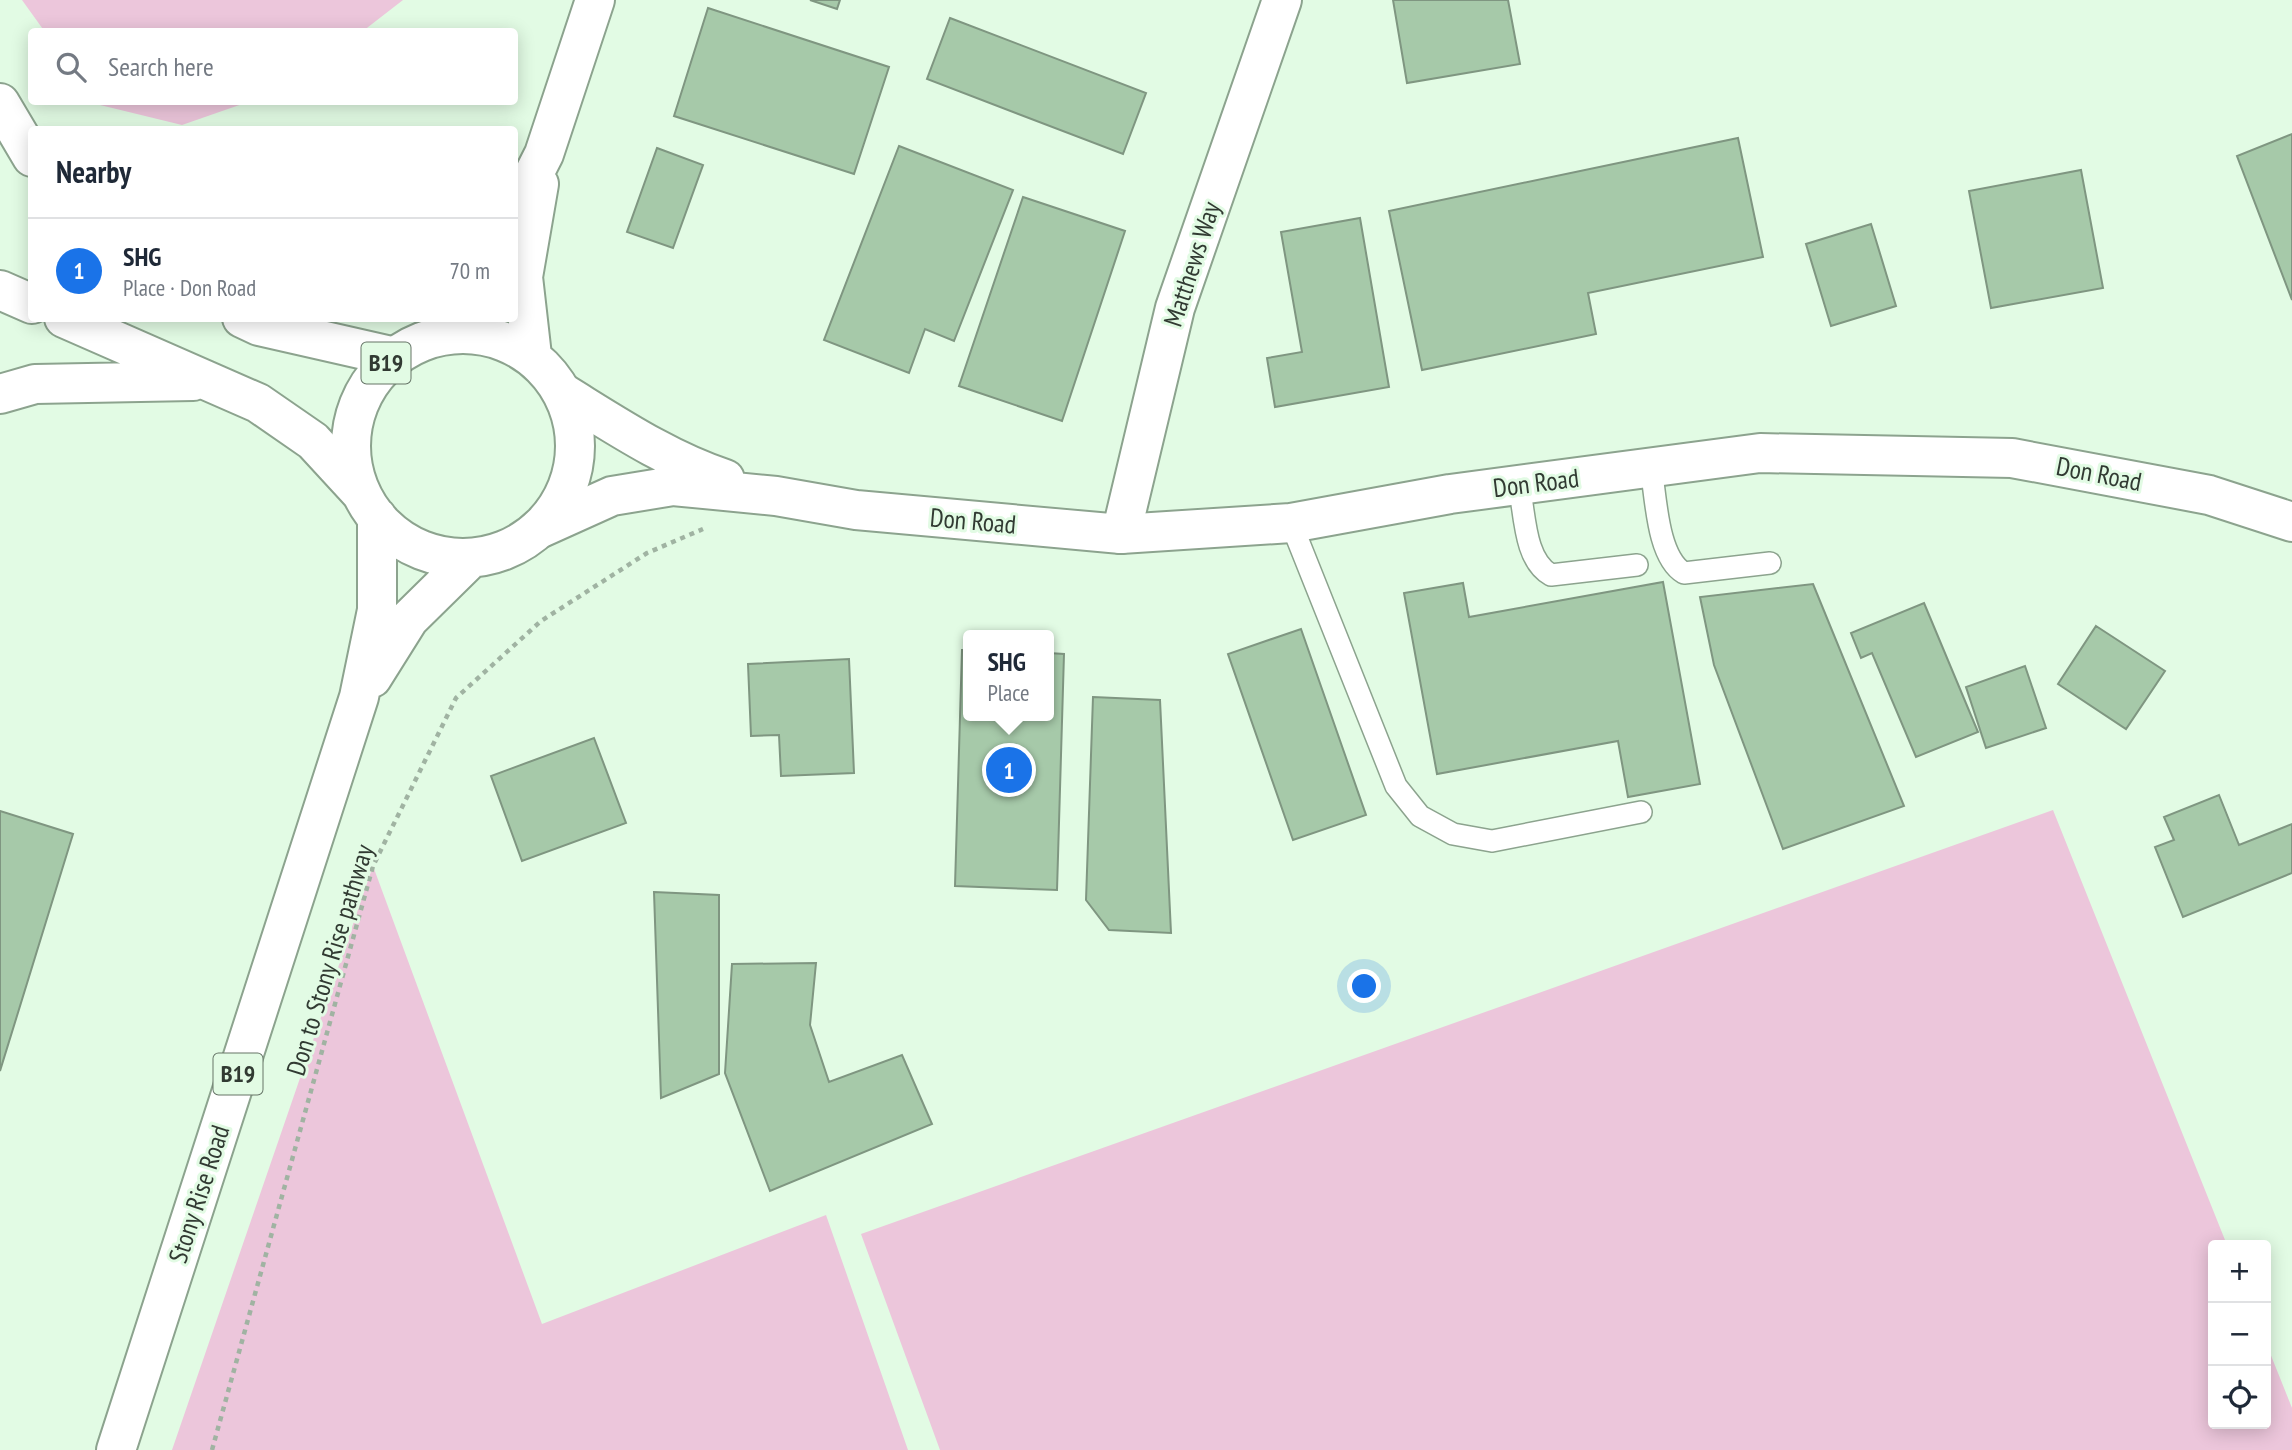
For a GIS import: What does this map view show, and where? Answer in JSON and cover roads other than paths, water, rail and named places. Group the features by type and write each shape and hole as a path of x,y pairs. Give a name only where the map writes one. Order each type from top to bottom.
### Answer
{"main road":[{"path":"518,205 544,154 595,0"},
{"name":"Matthews Way","path":"1121,534 1175,308 1282,0"},
{"path":"0,103 28,150"},
{"path":"532,356 523,277 544,154"},
{"path":"0,290 28,302"},
{"path":"73,322 202,381 258,403 313,441 368,504"},
{"path":"250,322 391,356"},
{"name":"B19","path":"447,326 488,334 532,356 563,393 575,431 573,470 558,507 541,528 508,550 470,559 428,554 393,536 368,504 348,449 357,401 391,356 447,326"},
{"path":"0,394 35,384 202,381"},
{"name":"Don Road","path":"563,393 638,439 701,471 776,496"},
{"name":"Don Road","path":"541,528 612,496 673,486 776,496 856,510 1121,534 1291,523 1450,494 1760,453 2012,458 2209,495 2292,522"},
{"name":"Stony Rise Road","path":"116,1450 359,697 377,611 368,504"},
{"name":"Stony Rise Road","path":"359,697 409,619 470,559"}],"lane":[{"path":"1651,468 1666,553 1673,567 1684,573 1770,563"},
{"path":"1520,485 1532,556 1540,569 1551,575 1637,565"},
{"path":"1291,523 1396,786 1420,816 1453,834 1492,841 1641,812"}],"place":[{"name":"SHG","path":"1009,770"}]}
